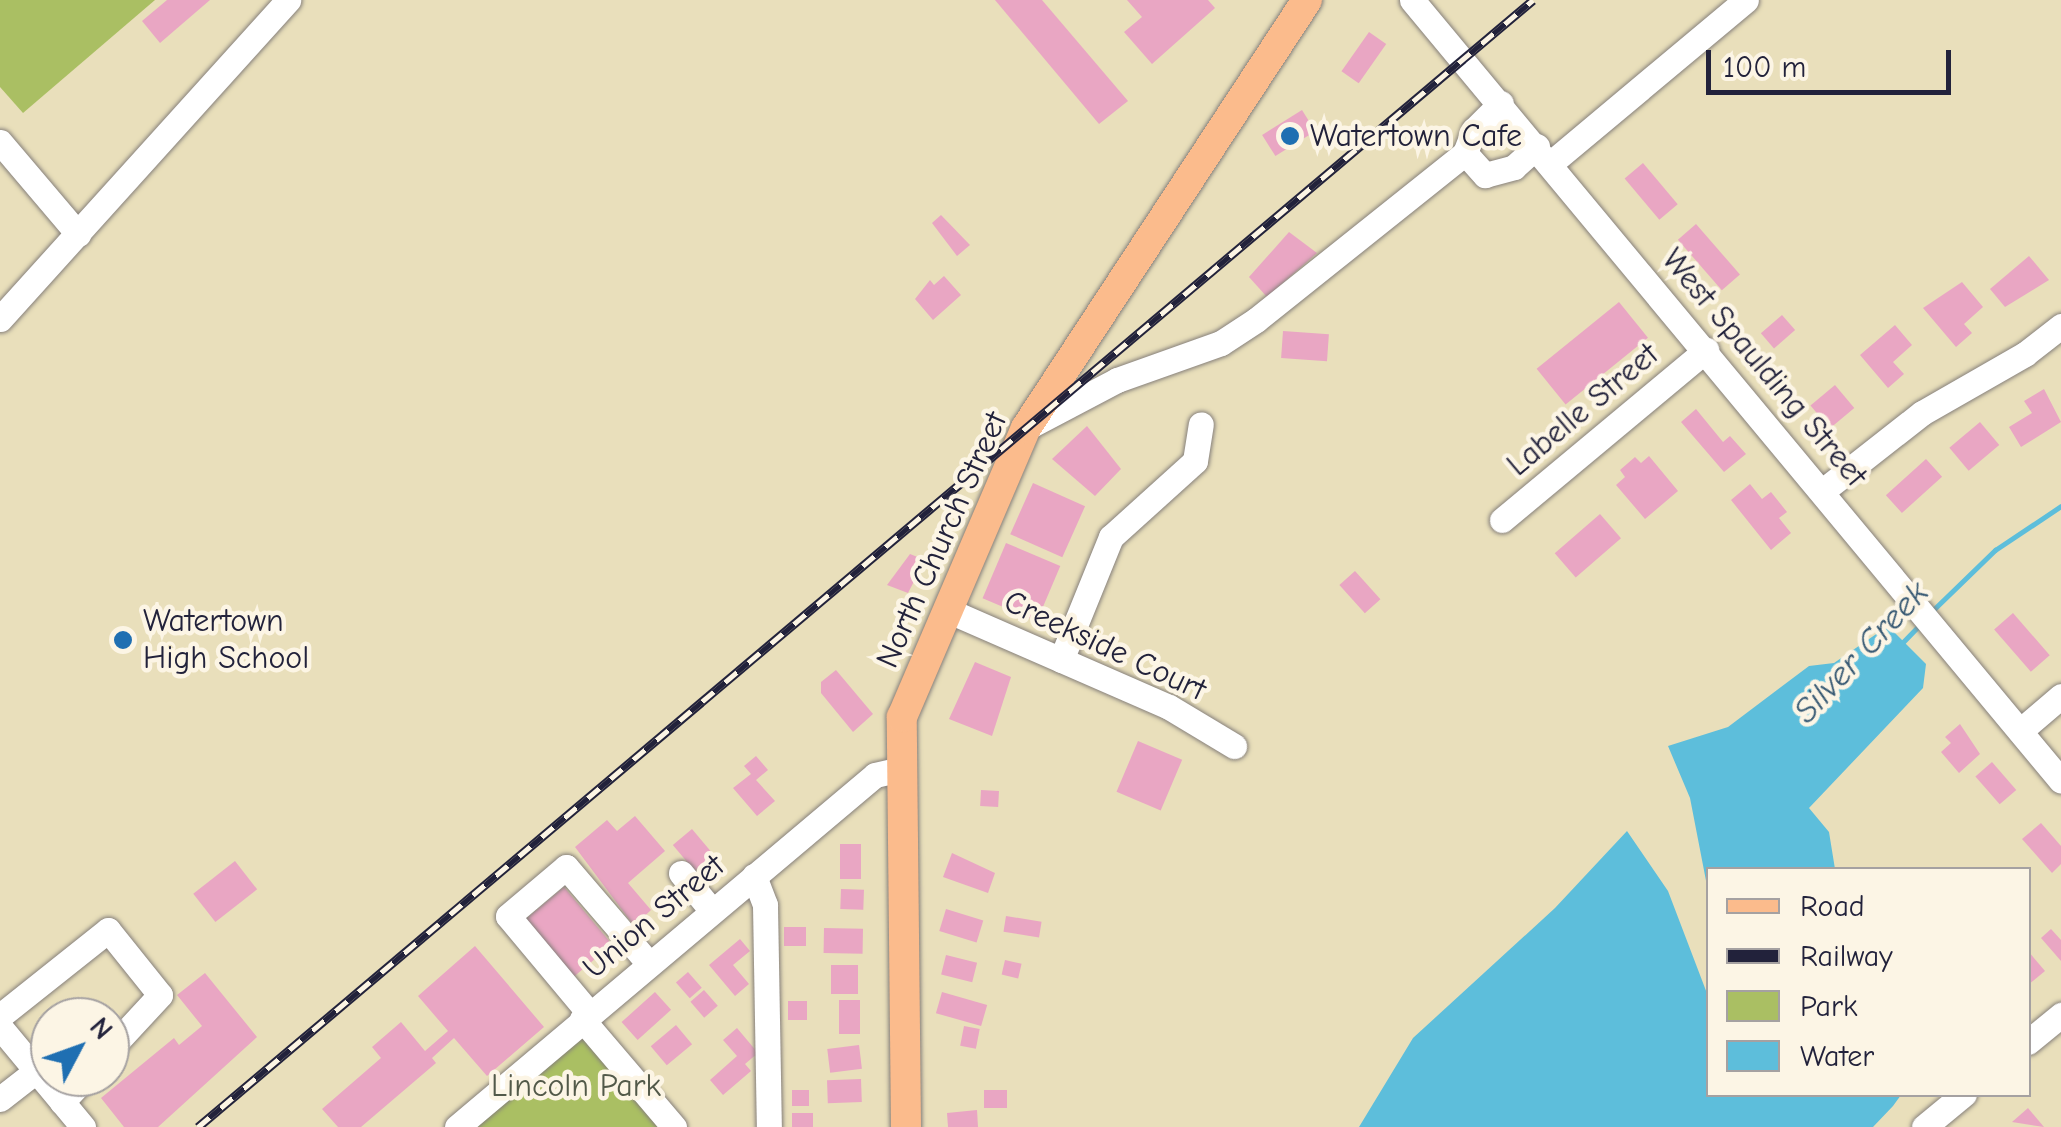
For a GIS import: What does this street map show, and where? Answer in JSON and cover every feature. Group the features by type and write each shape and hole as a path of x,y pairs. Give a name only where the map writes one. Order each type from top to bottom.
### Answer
{"main road":[{"name":"North Church Street","path":"906,1127 902,717 1026,428 1307,0"}],"street":[{"path":"0,319 288,0"},
{"name":"West Spaulding Street","path":"1412,0 1825,490 2061,781"},
{"path":"1464,153 1485,175 1544,154 1746,0"},
{"path":"1026,428 1117,380 1221,343 1464,153 1474,130 1502,103"},
{"path":"0,142 78,234"},
{"path":"1825,490 1922,413 2000,370 2061,326"},
{"name":"Labelle Street","path":"1502,520 1706,350"},
{"path":"1061,660 1112,537 1195,461 1200,424"},
{"name":"Creekside Court","path":"946,610 1170,707 1234,746"},
{"path":"2020,730 2061,696"},
{"name":"Union Street","path":"457,1127 875,775 900,769"},
{"path":"648,964 566,867 508,916 674,1127"},
{"path":"681,873 712,911"},
{"path":"754,876 765,905 769,1127"},
{"path":"0,1016 108,930 160,994 130,1027"},
{"path":"2031,1040 2061,1015"},
{"path":"0,1026 30,1063"},
{"path":"0,1098 30,1075"},
{"path":"58,1097 83,1127"},
{"path":"62,1102 67,1097"},
{"path":"1924,1127 1960,1097"}],"green space":[{"path":"0,0 155,0 23,113 0,87"},
{"name":"Lincoln Park","path":"582,1037 661,1127 470,1127"}],"water":[{"path":"1888,626 1926,664 1923,688 1809,808 1829,832 1835,867 1706,867 1706,881 1690,798 1668,746 1728,727 1809,666 1834,663"},
{"path":"1627,831 1668,891 1706,991 1706,1097 1900,1097 1873,1127 1359,1127 1413,1038 1555,908"}],"building":[{"path":"167,0 210,0 160,43 142,21"},
{"path":"995,0 1042,0 1128,101 1099,124"},
{"path":"1127,0 1208,0 1215,8 1152,64 1124,32 1142,17"},
{"path":"1369,32 1386,44 1359,83 1341,71"},
{"path":"1302,110 1315,131 1275,156 1262,135"},
{"path":"1643,163 1678,204 1659,220 1625,178"},
{"path":"941,215 970,245 957,256 932,223"},
{"path":"1696,224 1740,275 1722,290 1678,240"},
{"path":"1289,232 1317,253 1267,297 1249,277"},
{"path":"2029,256 2049,280 2005,307 1990,289"},
{"path":"944,276 961,295 933,320 915,299 930,280 934,285"},
{"path":"1962,282 1983,307 1964,324 1972,333 1956,347 1923,308"},
{"path":"1619,302 1648,338 1566,404 1537,369"},
{"path":"1782,315 1795,330 1774,348 1761,333"},
{"path":"1895,325 1912,345 1893,362 1904,374 1888,388 1860,355"},
{"path":"1283,331 1329,334 1327,361 1281,358"},
{"path":"1835,385 1854,408 1830,429 1810,406"},
{"path":"2044,389 2061,422 2021,447 2009,427 2032,413 2024,401"},
{"path":"1696,409 1723,442 1730,436 1746,454 1724,472 1681,422"},
{"path":"1980,422 1999,445 1969,471 1949,448"},
{"path":"1087,426 1121,469 1095,496 1052,459"},
{"path":"1649,456 1678,491 1645,519 1616,485 1625,477 1620,470 1635,457 1641,463"},
{"path":"1926,459 1942,477 1902,513 1886,495"},
{"path":"1033,483 1085,506 1062,557 1010,534"},
{"path":"1750,484 1762,499 1771,492 1787,512 1779,518 1791,533 1771,550 1731,500"},
{"path":"1600,514 1621,538 1576,578 1555,553"},
{"path":"1006,543 1060,566 1037,621 983,598"},
{"path":"910,554 925,560 908,593 887,585"},
{"path":"1355,571 1380,599 1365,613 1339,585"},
{"path":"2013,613 2050,655 2031,672 1994,629"},
{"path":"975,662 1011,677 992,736 949,719"},
{"path":"836,670 873,714 853,732 821,693 821,682"},
{"path":"1960,724 1980,754 1959,773 1941,752 1951,743 1945,737"},
{"path":"1138,741 1182,760 1161,810 1117,792"},
{"path":"756,756 768,770 756,780 775,801 757,816 733,788 751,774 744,766"},
{"path":"1992,762 2016,790 2000,804 1975,776"},
{"path":"981,790 999,791 998,807 980,806"},
{"path":"635,816 665,851 628,883 651,910 634,926 575,847 607,820 617,831"},
{"path":"2041,823 2061,846 2061,864 2052,873 2022,839"},
{"path":"692,829 714,855 695,871 673,845"},
{"path":"840,844 861,844 861,879 840,879"},
{"path":"952,853 995,873 988,893 943,877"},
{"path":"235,861 257,889 215,922 193,894"},
{"path":"564,887 612,944 573,977 525,920"},
{"path":"841,889 864,890 863,910 840,909"},
{"path":"946,909 983,920 977,942 939,931"},
{"path":"1006,916 1042,922 1039,937 1003,932"},
{"path":"784,927 806,927 806,946 784,946"},
{"path":"824,928 863,929 863,954 824,953"},
{"path":"2051,929 2061,940 2061,961 2041,938"},
{"path":"740,939 750,951 733,965 749,984 735,996 709,965"},
{"path":"475,946 544,1027 487,1076 454,1038 432,1058 436,1063 361,1127 338,1127 322,1109 381,1058 372,1047 401,1022 425,1051 448,1031 418,996"},
{"path":"946,955 977,963 972,982 941,974"},
{"path":"2031,955 2045,971 2031,983"},
{"path":"1005,960 1022,964 1018,978 1002,975"},
{"path":"831,965 858,965 858,994 831,994"},
{"path":"688,972 702,988 690,998 676,982"},
{"path":"205,973 257,1037 158,1127 124,1127 101,1098 130,1097 130,1074 174,1038 179,1045 202,1026 177,995"},
{"path":"704,990 718,1006 704,1018 690,1002"},
{"path":"655,992 671,1010 638,1040 622,1022"},
{"path":"942,992 987,1005 981,1026 936,1013"},
{"path":"839,1000 860,1000 860,1034 839,1034"},
{"path":"788,1001 807,1001 807,1020 788,1020"},
{"path":"676,1025 692,1044 667,1065 651,1046"},
{"path":"964,1026 980,1029 976,1049 960,1046"},
{"path":"737,1028 758,1053 745,1064 751,1071 723,1095 710,1080 737,1056 723,1040"},
{"path":"859,1045 862,1069 830,1073 827,1049"},
{"path":"861,1079 862,1102 828,1103 827,1080"},
{"path":"792,1090 809,1090 809,1106 792,1106"},
{"path":"984,1090 1007,1090 1007,1108 984,1108"},
{"path":"2028,1108 2044,1127 2012,1122"},
{"path":"977,1110 978,1127 948,1127 947,1113"},
{"path":"792,1113 813,1113 813,1127 792,1127"}],"waterway":[{"name":"Silver Creek","path":"1932,611 1995,550 2061,506"},
{"name":"Silver Creek","path":"1901,644 1921,623"}],"railway":[{"path":"198,1127 1533,0"}],"place":[{"name":"Watertown Cafe","path":"1290,136"},
{"name":"Watertown High School","path":"123,640"}]}
